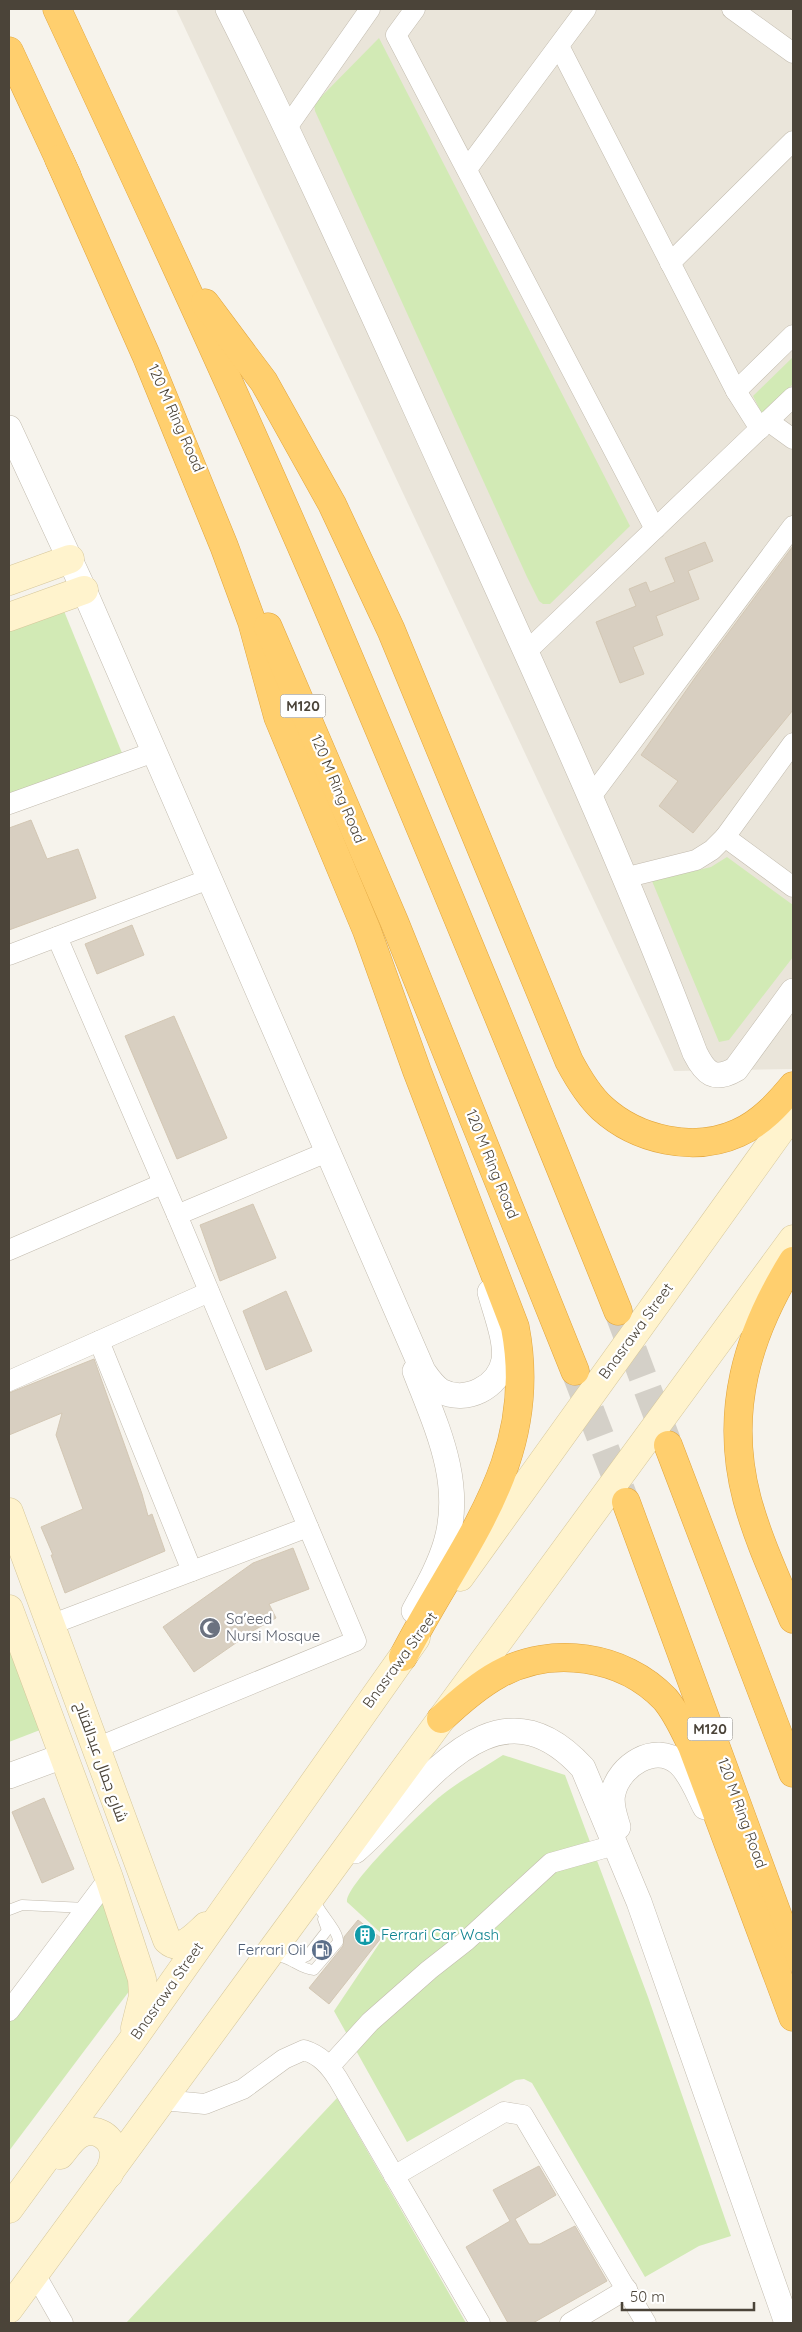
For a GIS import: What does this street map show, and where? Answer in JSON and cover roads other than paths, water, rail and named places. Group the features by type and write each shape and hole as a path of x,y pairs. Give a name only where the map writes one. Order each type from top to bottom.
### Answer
{"highway":[{"path":"57,9 176,264 317,584 486,984 618,1311"},
{"name":"120 M Ring Road","path":"9,51 163,388 306,713 397,930 575,1371"},
{"path":"59,159 146,355 224,546 252,622 278,717 367,931 417,1071 515,1327 520,1353 521,1392 513,1443 500,1480 482,1517 402,1657"},
{"path":"176,264 264,382 332,504 391,630 569,1061 588,1092 619,1122 638,1132 672,1141 689,1143 740,1133 776,1106 793,1086"},
{"path":"793,1261 774,1292 760,1321 749,1352 742,1382 738,1430 740,1464 747,1499 793,1619"},
{"path":"668,1445 793,1773"},
{"name":"120 M Ring Road","path":"626,1502 793,1957"},
{"path":"441,1719 463,1698 501,1673 548,1658 561,1657 604,1662 633,1675 665,1700 678,1718 692,1746 793,2017"}],"main road":[{"path":"9,581 70,559"},
{"path":"9,617 84,590"},
{"name":"Bnasrawa Street","path":"9,2209 131,2042 351,1728 793,1113"},
{"path":"9,2309 266,1958 320,1895 441,1719 793,1239"},
{"name":"شارع جمال عبدالفتاح","path":"9,1512 162,1929 170,1942"},
{"path":"9,1609 109,1878 137,1961 142,1979 143,1996 131,2042"},
{"path":"137,1961 146,1963 156,1960 170,1942 178,1946 187,1942 228,1906"},
{"path":"9,2209 34,2185 74,2138 84,2132 101,2134 111,2143 114,2157 108,2175"}],"street":[{"path":"228,9 288,126 526,652 624,878 695,1052 705,1070 711,1074 722,1075 736,1069 793,991"},
{"path":"288,126 370,9"},
{"path":"415,9 396,35 655,529"},
{"path":"467,169 586,9"},
{"path":"732,9 793,53"},
{"path":"559,46 736,391 764,425 793,439"},
{"path":"670,263 793,141"},
{"path":"736,391 793,336"},
{"path":"526,652 793,397"},
{"path":"9,428 84,590 423,1371 433,1384 442,1391 466,1395 481,1391 496,1378 504,1361 502,1339 452,1163"},
{"path":"590,798 793,526"},
{"path":"624,878 696,860 712,850 725,837 793,743"},
{"path":"9,804 154,752"},
{"path":"725,837 793,886"},
{"path":"9,955 209,878"},
{"path":"57,938 177,1215 356,1641 96,1748"},
{"path":"177,1215 327,1152"},
{"path":"9,1250 162,1184"},
{"path":"351,1728 435,1572 446,1543 451,1518 452,1477 383,1281"},
{"path":"9,1381 209,1292"},
{"path":"99,1341 192,1571"},
{"path":"50,1625 308,1527"},
{"path":"320,1895 360,1847 427,1777 452,1755 482,1737 509,1731 525,1732 541,1736 561,1747 574,1758 583,1768 639,1902 787,2323"},
{"path":"639,1902 613,1808 612,1794 621,1775 632,1763 644,1757 658,1755 679,1763 692,1780 748,1892"},
{"path":"9,1776 63,1756"},
{"path":"330,2066 370,2022 429,1970 466,1941 551,1864 615,1845"},
{"path":"9,2011 109,1878"},
{"path":"162,2100 205,2104 243,2089 284,2059 304,2050 316,2054 330,2066 480,2323"},
{"path":"394,2176 504,2112 523,2115 646,2323"},
{"path":"35,2274 63,2323"},
{"path":"570,2323 627,2289"}],"lane":[{"path":"294,1962 307,1956 325,1933 320,1895"},
{"path":"266,1958 280,1956 308,1970 314,1970 338,1942 320,1895"},
{"path":"9,1910 22,1905 86,1908"}],"tunnel":[{"path":"618,1311 667,1441"},
{"path":"575,1371 624,1498"}],"place":[{"name":"Sa'eed Nursi Mosque","path":"210,1628"},
{"name":"Ferrari Car Wash","path":"365,1935"},
{"name":"Ferrari Oil","path":"322,1950"}]}
